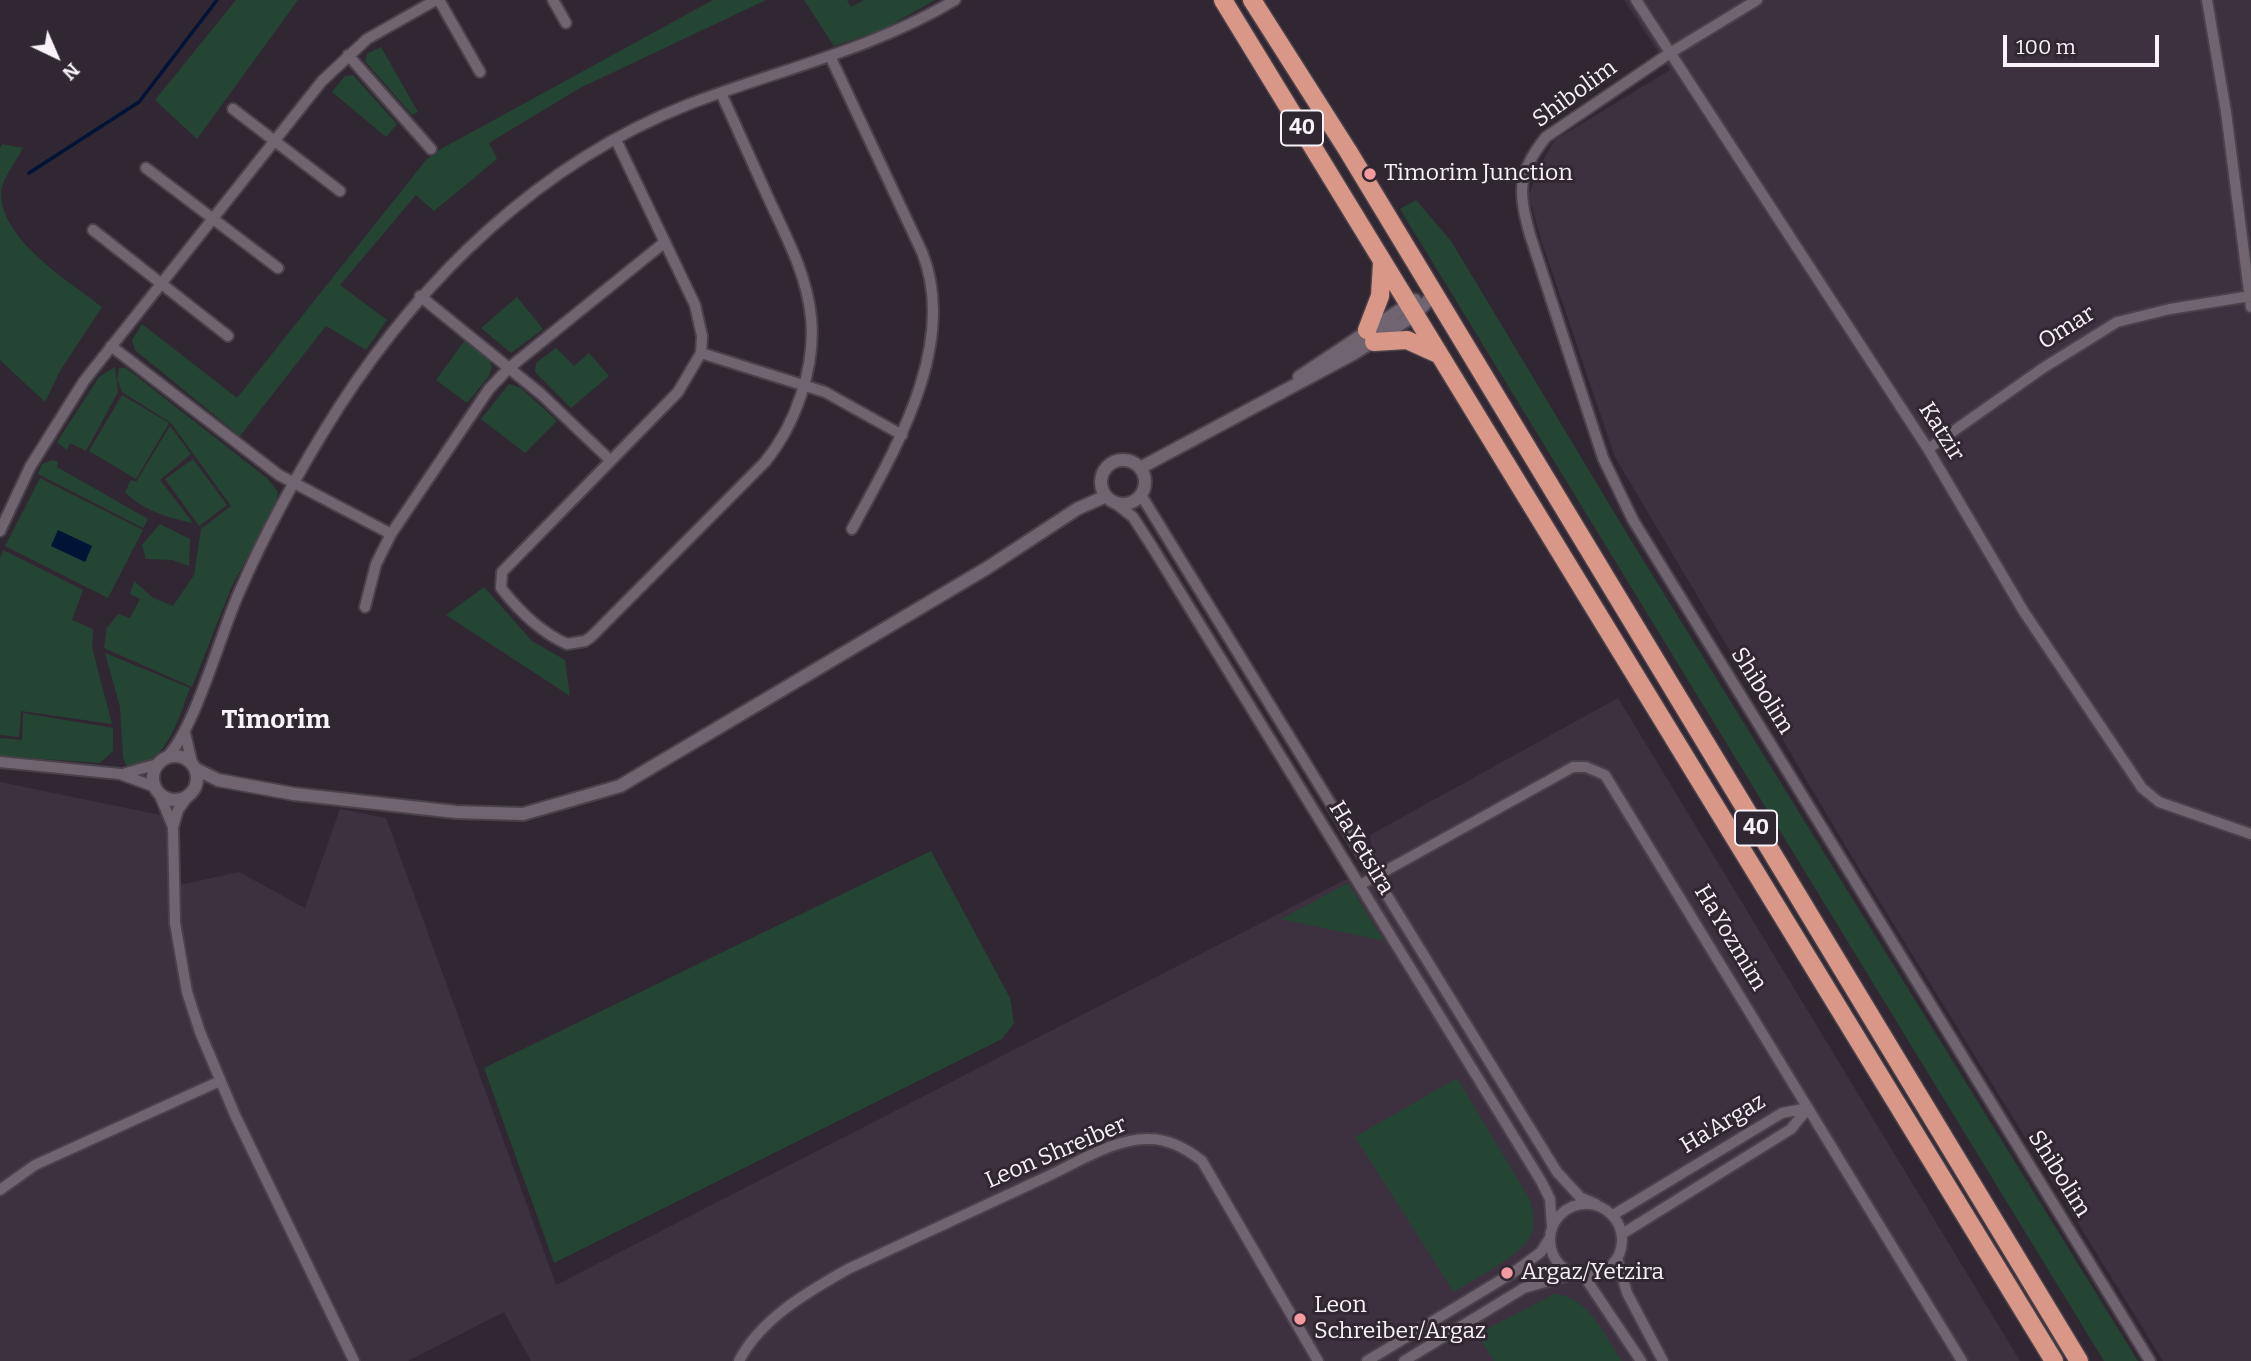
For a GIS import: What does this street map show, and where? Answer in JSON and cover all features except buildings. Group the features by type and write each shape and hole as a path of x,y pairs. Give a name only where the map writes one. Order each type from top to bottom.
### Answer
{"highway":[{"name":"40","path":"1223,0 2054,1361"},
{"name":"40","path":"1252,0 1342,140 1433,295 2079,1361"},
{"path":"1380,256 1381,292 1370,336 1414,341 1443,359"}],"street":[{"path":"0,531 45,442 111,346 321,81 348,55 383,30 438,0 480,72"},
{"path":"553,0 566,23"},
{"path":"173,827 157,790 154,773 185,733 241,587 293,484 340,405 420,296 483,234 525,200 575,164 616,140 666,114 894,33 955,0"},
{"name":"Katzir","path":"1636,0 1928,449 2024,612 2141,788 2158,802 2251,834"},
{"name":"Shibolim","path":"1757,0 1670,53 1546,137 1533,153 1523,173 1520,198 1530,235 1603,458 1633,520 2150,1361"},
{"path":"2207,0 2226,113 2250,299"},
{"path":"348,55 431,149"},
{"path":"830,56 922,252 931,282 932,317 916,401 902,435 852,529"},
{"path":"616,140 695,305 702,337 701,353 678,392 507,566 499,580 501,588 520,610 545,631 567,644 591,637 765,462 786,433 803,385 812,339 812,318 803,277 721,93"},
{"path":"233,108 340,191"},
{"path":"146,168 278,268"},
{"path":"93,230 228,337"},
{"path":"365,607 376,564 391,534 489,390 509,368 665,242"},
{"path":"1140,468 1273,396 1433,295"},
{"path":"420,296 541,394 610,460"},
{"name":"Omar","path":"1928,449 2043,368 2117,322 2169,309 2250,299"},
{"path":"111,346 293,484 391,534"},
{"path":"701,353 825,392 902,435"},
{"path":"0,762 120,774 157,790 172,800 209,785 228,783 294,794 456,812 523,814 620,786 988,568 1077,509 1107,494 1129,503 1141,495 1145,481 1140,468 1128,460 1114,462 1104,471 1107,494"},
{"name":"HaYetsira","path":"1107,494 1133,517 1153,548 1541,1181 1550,1199 1552,1227"},
{"name":"HaYetsira","path":"1141,495 1557,1172 1580,1197 1596,1205"},
{"path":"185,733 197,783 178,810 173,827 175,923 187,992 220,1081 354,1361"},
{"path":"120,774 180,756 228,783"},
{"name":"HaYozmim","path":"1360,885 1573,767 1595,770 1605,775 1962,1361"},
{"path":"0,1190 35,1165 220,1081"},
{"name":"Ha'Argaz","path":"1613,1215 1782,1113 1808,1108"},
{"name":"Ha'Argaz","path":"1622,1234 1791,1129 1808,1108"},
{"name":"Leon Shreiber","path":"739,1361 755,1337 784,1311 848,1269 1078,1162 1128,1141 1150,1138 1171,1142 1190,1151 1202,1161 1318,1361"},
{"path":"1367,1361 1514,1272 1541,1252 1549,1240 1552,1227 1565,1210 1575,1205 1596,1205 1613,1215 1622,1234 1617,1258 1627,1293 1663,1361"},
{"path":"1549,1240 1556,1261 1578,1275 1641,1361"},
{"path":"1404,1361 1524,1288 1602,1272 1617,1258"}],"shaded area":[{"path":"1624,0 2251,0 2251,1361 2163,1361 1851,855 1615,457 1540,236 1529,195 1538,169 1555,140 1670,70"},
{"path":"1618,698 2020,1361 531,1361 504,1312 408,1361 0,1361 0,782 165,816 171,887 239,872 305,908 340,809 386,818 556,1285 1374,865 1370,835"}],"green space":[{"path":"236,0 298,0 197,139 155,100"},
{"path":"713,0 766,0 580,88 489,143 497,159 434,211 416,195 340,285 387,320 366,350 326,326 240,436 135,350 132,340 142,324 237,398 426,160 441,149"},
{"path":"804,0 847,0 851,7 864,0 935,0 882,30 834,46"},
{"path":"381,47 418,112 412,115 365,61 367,54"},
{"path":"353,75 397,124 386,137 332,92 345,76"},
{"path":"2,144 23,148 1,192 4,210 12,227 39,258 102,307 60,371 45,402 0,360 0,148"},
{"path":"1416,200 1451,241 1632,542 2138,1361 2104,1361 1400,209"},
{"path":"517,297 543,329 511,353 481,328"},
{"path":"465,340 488,357 492,367 489,376 467,403 436,380"},
{"path":"556,348 574,366 589,353 609,376 571,408 535,372 536,363"},
{"path":"115,367 118,392 86,451 70,443 67,450 57,442 99,377"},
{"path":"119,368 126,368 268,479 278,492 276,503 231,588 192,687 104,648 107,628 118,614 130,618 140,599 130,594 134,581 153,598 173,606 194,575 201,529 231,506 171,423 122,392 117,379"},
{"path":"509,384 521,388 557,421 525,453 481,419"},
{"path":"122,395 169,423 136,479 89,451"},
{"path":"170,426 191,454 160,480 193,523 156,512 125,492 131,480 136,482"},
{"path":"193,459 227,505 199,526 165,479"},
{"path":"53,460 58,462 57,467 148,519 143,528 38,474 42,464"},
{"path":"40,478 143,530 108,598 5,546"},
{"path":"160,524 190,539 189,566 172,560 146,559 142,545"},
{"path":"3,550 83,590 72,620 93,629 92,647 112,724 21,711 19,737 0,735 0,559"},
{"path":"484,587 532,641 565,660 570,696 446,615"},
{"path":"105,653 190,688 169,739 151,759 140,764 126,765 123,758 120,707"},
{"path":"23,713 113,728 113,751 100,763 0,756 0,738 22,740"},
{"path":"931,851 1010,998 1014,1023 1002,1039 554,1263 484,1068"},
{"path":"1348,883 1384,941 1281,919"},
{"path":"1457,1078 1530,1200 1533,1220 1532,1233 1520,1249 1498,1266 1454,1292 1355,1137"},
{"path":"1554,1294 1566,1296 1586,1309 1622,1361 1494,1361 1477,1334"}],"water":[{"path":"58,530 92,546 85,562 51,546"}],"waterway":[{"path":"29,173 139,102 217,0"}],"place":[{"name":"Timorim Junction","path":"1370,174"},
{"name":"Argaz/Yetzira","path":"1507,1273"},
{"name":"Leon Schreiber/Argaz","path":"1300,1319"}],"district":[{"name":"Timorim","path":"276,721"}]}
